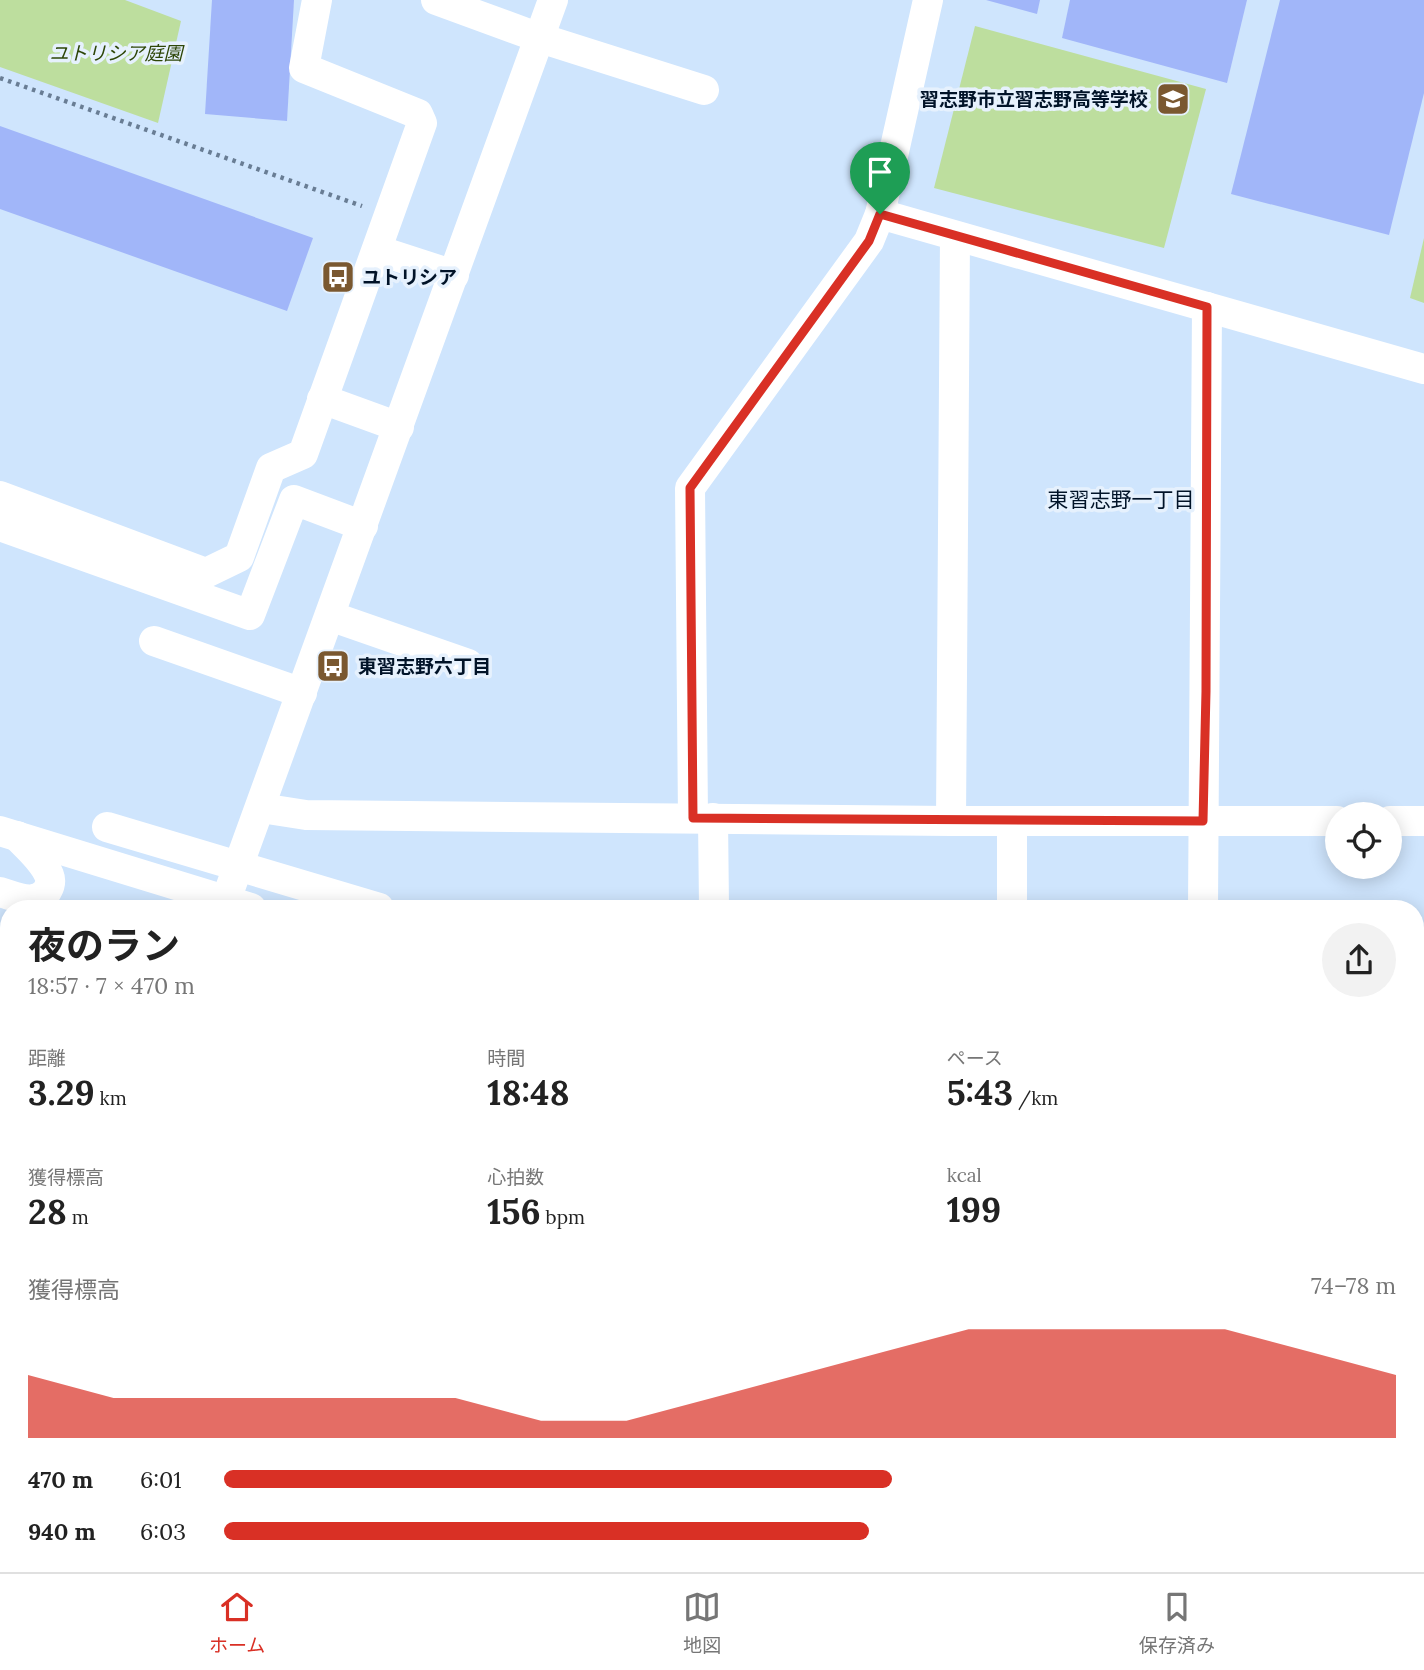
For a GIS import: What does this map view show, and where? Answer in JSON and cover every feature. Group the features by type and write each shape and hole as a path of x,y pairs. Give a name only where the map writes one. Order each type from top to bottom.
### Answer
{"street":[{"path":"0,496 206,573 239,557 271,468 303,454 422,123 418,114 304,68 317,0"},
{"path":"436,0 540,38 704,90"},
{"path":"235,900 261,808 554,0"},
{"path":"713,900 703,818 690,488 869,241 880,214 928,0"},
{"path":"880,214 1424,369"},
{"path":"951,821 955,236"},
{"path":"377,250 454,275"},
{"path":"1203,900 1207,307"},
{"path":"322,399 399,427"},
{"path":"0,526 250,615 295,500 363,526"},
{"path":"330,615 468,664"},
{"path":"154,641 302,693"},
{"path":"261,808 306,816 1325,821"},
{"path":"1012,821 1012,900"},
{"path":"1402,821 1424,821"},
{"path":"107,827 352,900"},
{"path":"8,833 215,900"},
{"path":"0,892 26,900 39,898 50,883 50,876 40,861 8,833"}],"path":[{"path":"0,78 389,216"}],"green space":[{"name":"ユトリシア庭園","path":"0,0 125,0 181,21 158,123 0,67"},
{"path":"975,26 1206,89 1164,248 934,188"},
{"path":"1424,238 1424,303 1410,298"}],"building":[{"path":"212,0 294,0 287,121 205,114"},
{"path":"986,0 1040,0 1037,14"},
{"path":"1070,0 1247,0 1227,83 1062,38"},
{"path":"1280,0 1424,0 1424,93 1389,235 1231,194"},
{"path":"0,126 313,238 287,311 0,209"}],"place":[{"name":"習志野市立習志野高等学校","path":"1173,99"},
{"name":"ユトリシア","path":"338,277"},
{"name":"東習志野六丁目","path":"333,666"}],"district":[{"name":"東習志野一丁目","path":"1121,499"}],"route":[{"path":"880,214 1207,307 1203,821 693,818 690,488 869,241 880,214"}]}
